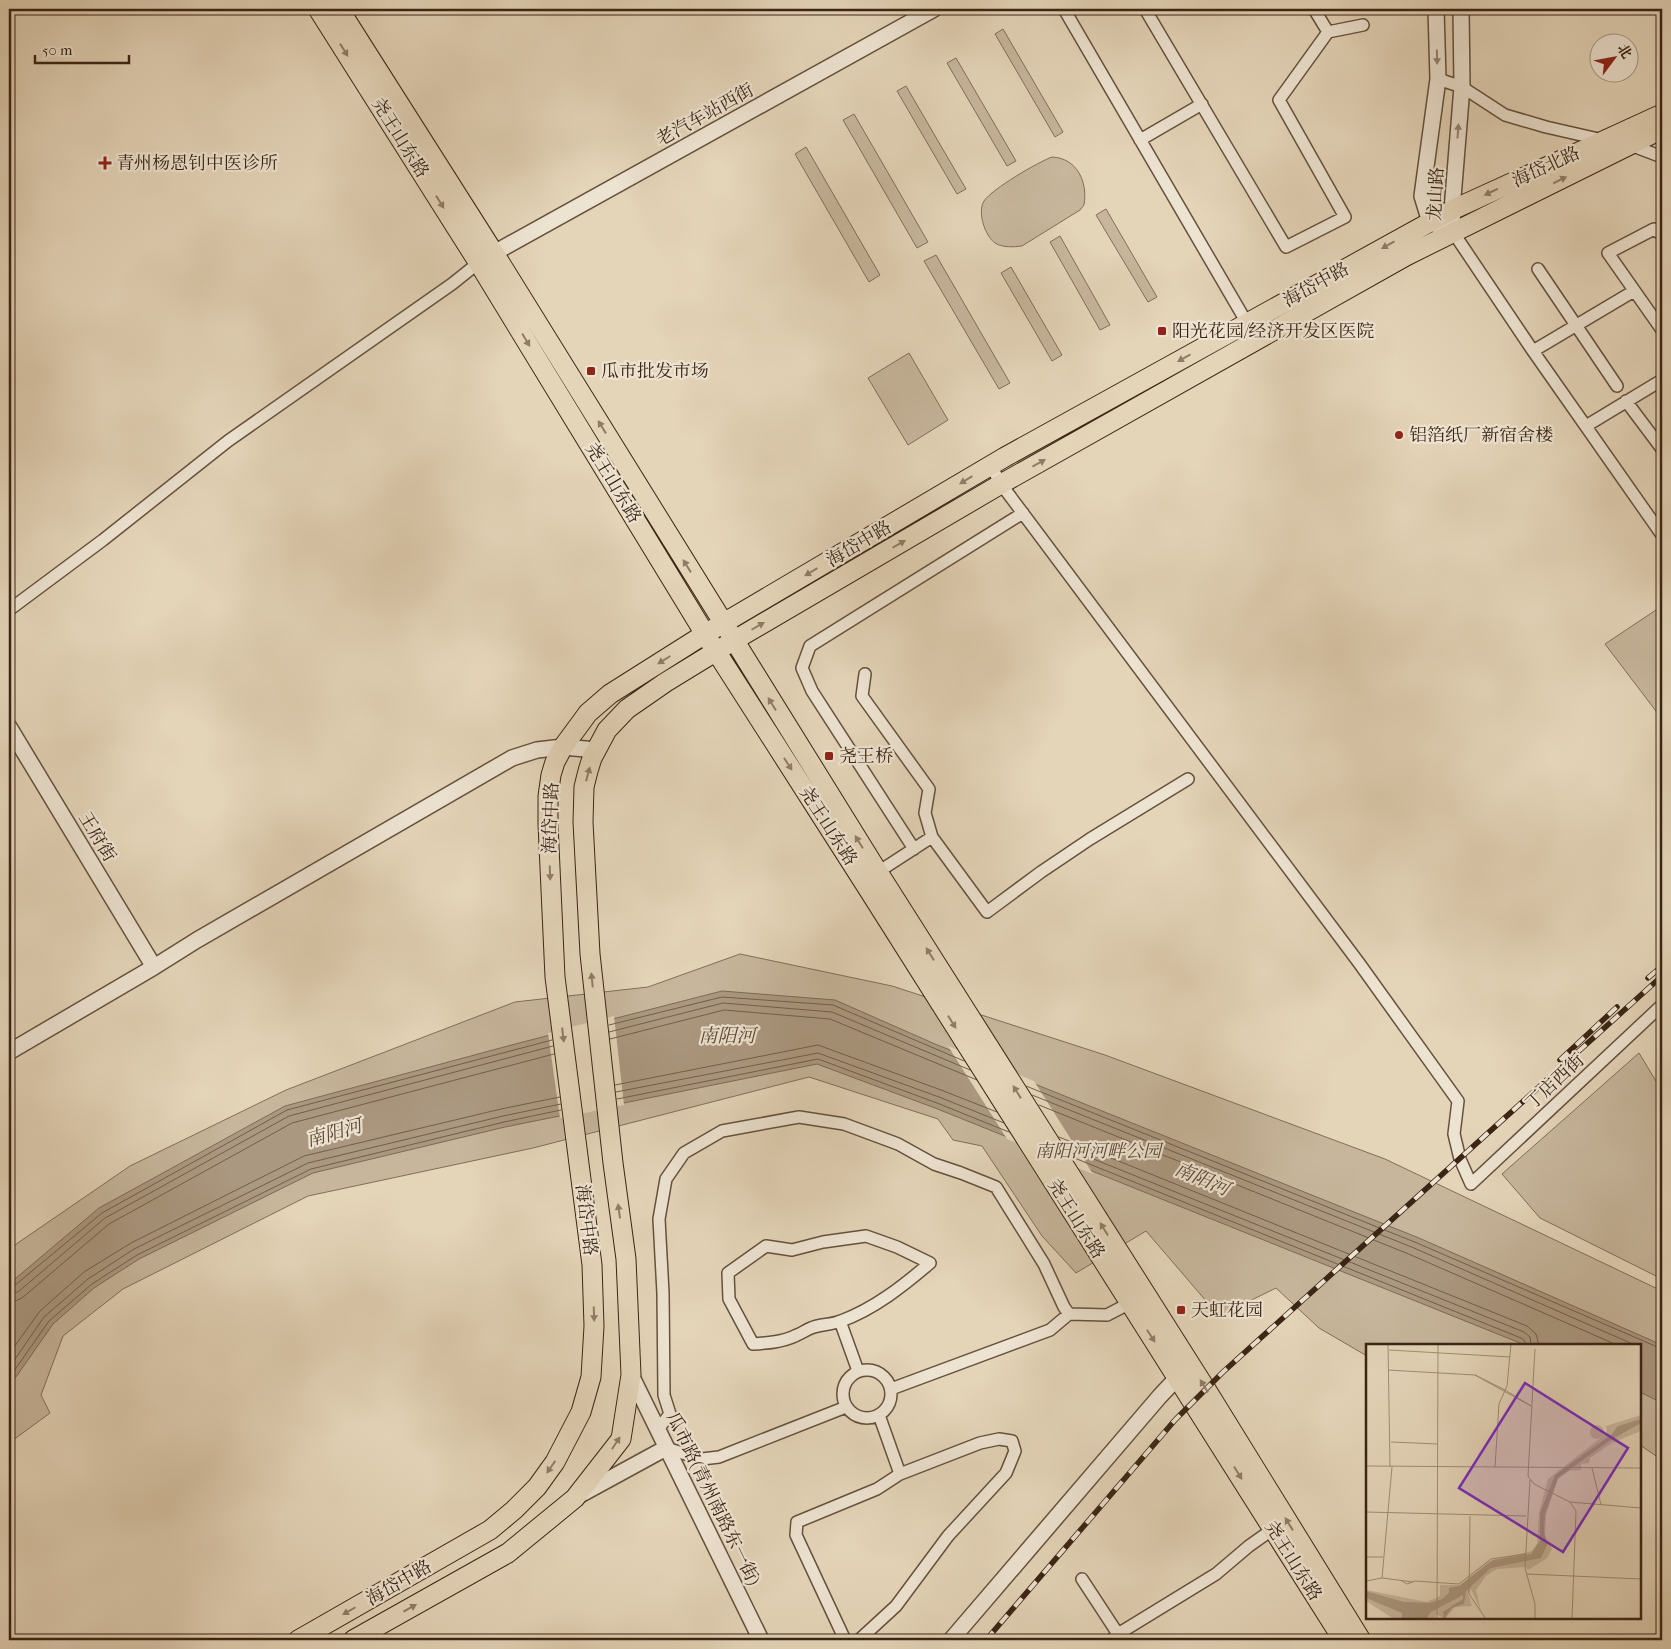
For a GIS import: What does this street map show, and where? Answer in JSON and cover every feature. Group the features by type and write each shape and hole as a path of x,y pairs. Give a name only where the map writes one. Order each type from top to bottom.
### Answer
{"main road":[{"name":"尧王山东路","path":"318,9 486,258 723,624 878,882 1122,1275 1361,1640"},
{"name":"尧王山东路","path":"339,9 716,652 878,882"},
{"name":"海岱北路","path":"1430,222 1452,210 1662,114"},
{"name":"海岱北路","path":"1453,232 1662,129"},
{"name":"海岱中路","path":"298,1640 490,1530 537,1487 555,1462 581,1412 591,1377 594,1326 592,1265 555,977 548,796 555,762 588,713 610,694 705,634 990,466 1430,222"},
{"name":"海岱中路","path":"352,1640 508,1553 575,1498 620,1439 631,1375 626,1259 613,1163 590,954 583,822 584,787 592,758 607,730 627,709 644,696 733,641 1001,484 1406,256 1453,232"},
{"name":"尧王山东路","path":"1122,1275 1130,1303 1343,1640"}],"street":[{"name":"老汽车站西街","path":"486,258 934,9"},
{"path":"1064,9 1247,323"},
{"path":"1145,9 1286,247 1345,217 1279,100 1328,32 1363,25"},
{"path":"1314,9 1328,32"},
{"name":"龙山路","path":"1436,9 1438,79 1422,196 1430,222 1453,232 1452,210 1462,87 1460,9"},
{"path":"1438,79 1462,87 1505,115 1546,127 1632,145 1662,157"},
{"path":"1140,140 1202,104"},
{"path":"1662,235 1654,229 1608,253 1662,330"},
{"path":"1453,232 1533,351 1662,535"},
{"path":"9,610 103,540 228,441 452,284 486,258"},
{"path":"1538,269 1616,386"},
{"path":"1533,351 1634,291"},
{"path":"1586,426 1662,380"},
{"path":"1626,401 1662,449"},
{"path":"914,849 812,691 802,668 810,646 1023,513 990,466"},
{"name":"丁店西街","path":"1023,513 1359,962 1458,1101 1454,1134 1460,1159 1471,1184 1662,1005"},
{"path":"864,674 862,696 929,789 925,813 932,837 987,912 1090,839 1188,779"},
{"name":"王府街","path":"9,727 154,967"},
{"path":"9,1052 206,935 512,758 537,750 563,748 597,750"},
{"path":"878,882 914,849 932,837"},
{"path":"658,1429 670,1414 664,1395 663,1293 659,1219 666,1179 684,1153 722,1131 799,1117 844,1124 898,1144 934,1164 996,1187 1044,1264 1069,1314"},
{"path":"866,1236 897,1247 930,1263 871,1307 840,1321 812,1328 797,1336 778,1342 753,1344 729,1299 728,1273 766,1246 792,1250 823,1242 866,1236"},
{"path":"891,1389 1050,1330 1069,1314 1107,1315 1130,1303"},
{"path":"840,1321 858,1371"},
{"path":"873,1370 886,1378 891,1389 891,1399 889,1405 879,1415 873,1417 859,1416 846,1407 843,1394 844,1387 852,1374 858,1371 873,1370"},
{"name":"瓜市路(青州南路东一街)","path":"631,1375 761,1640"},
{"path":"951,1640 1160,1396 1178,1378"},
{"path":"575,1498 666,1448 702,1459 720,1457 846,1407"},
{"path":"879,1415 900,1474"},
{"path":"845,1640 796,1535 797,1522 877,1489 900,1474 980,1443 999,1439 1012,1441 1014,1451 1006,1472 948,1536 896,1606 860,1640"},
{"path":"1082,1579 1114,1637 1216,1574 1249,1546 1273,1529"}],"green space":[{"path":"1003,29 1063,132 1055,137 995,34"},
{"path":"956,58 1016,161 1007,166 947,63"},
{"path":"906,86 966,189 957,194 897,91"},
{"path":"854,114 928,242 917,248 843,120"},
{"path":"806,147 880,275 869,282 795,154"},
{"path":"1052,157 1061,158 1068,162 1079,173 1084,188 1084,205 1080,210 1022,246 998,245 991,240 985,230 981,211 984,201 1016,176"},
{"path":"1106,209 1157,297 1148,302 1096,215"},
{"path":"1060,236 1110,325 1100,330 1050,242"},
{"path":"936,255 1010,383 999,389 924,261"},
{"path":"1011,267 1062,355 1052,361 1001,273"},
{"path":"909,353 948,420 908,445 868,378"},
{"path":"1662,606 1662,719 1605,644"},
{"name":"南阳河河畔公园","path":"740,954 892,986 1105,1055 1385,1159 1662,1291 1662,1460 1641,1446 1641,1344 1366,1344 1366,1355 1319,1328 1276,1288 1219,1316 1146,1231 1076,1273 1042,1236 982,1146 953,1140 938,1119 809,1077 533,1148 308,1196 123,1289 63,1336 41,1395 50,1413 9,1443 9,1249 130,1166 286,1090 515,1002 648,987"},
{"path":"1639,1053 1662,1091 1662,1279 1540,1218 1502,1174"}],"water":[{"name":"南阳河","path":"722,991 835,1000 935,1044 1419,1238 1662,1345 1662,1403 1641,1392 1641,1344 1523,1344 935,1108 817,1064 505,1127 313,1173 139,1259 94,1288 53,1324 9,1387 9,1284 99,1208 285,1106"}],"pier":[{"path":"614,1016 624,1105 560,1118 548,1033"},
{"path":"948,1046 1034,1081 1093,1174 1007,1139"}],"railway":[{"path":"1648,978 1662,966"},
{"path":"986,1640 1175,1420 1223,1372 1662,976"},
{"path":"1560,1060 1617,1007"}],"place":[{"name":"青州杨恩钊中医诊所","path":"105,163"},
{"name":"阳光花园/经济开发区医院","path":"1162,331"},
{"name":"瓜市批发市场","path":"591,371"},
{"name":"铝箔纸厂新宿舍楼","path":"1399,435"},
{"name":"尧王桥","path":"829,756"},
{"name":"天虹花园","path":"1181,1310"}]}
